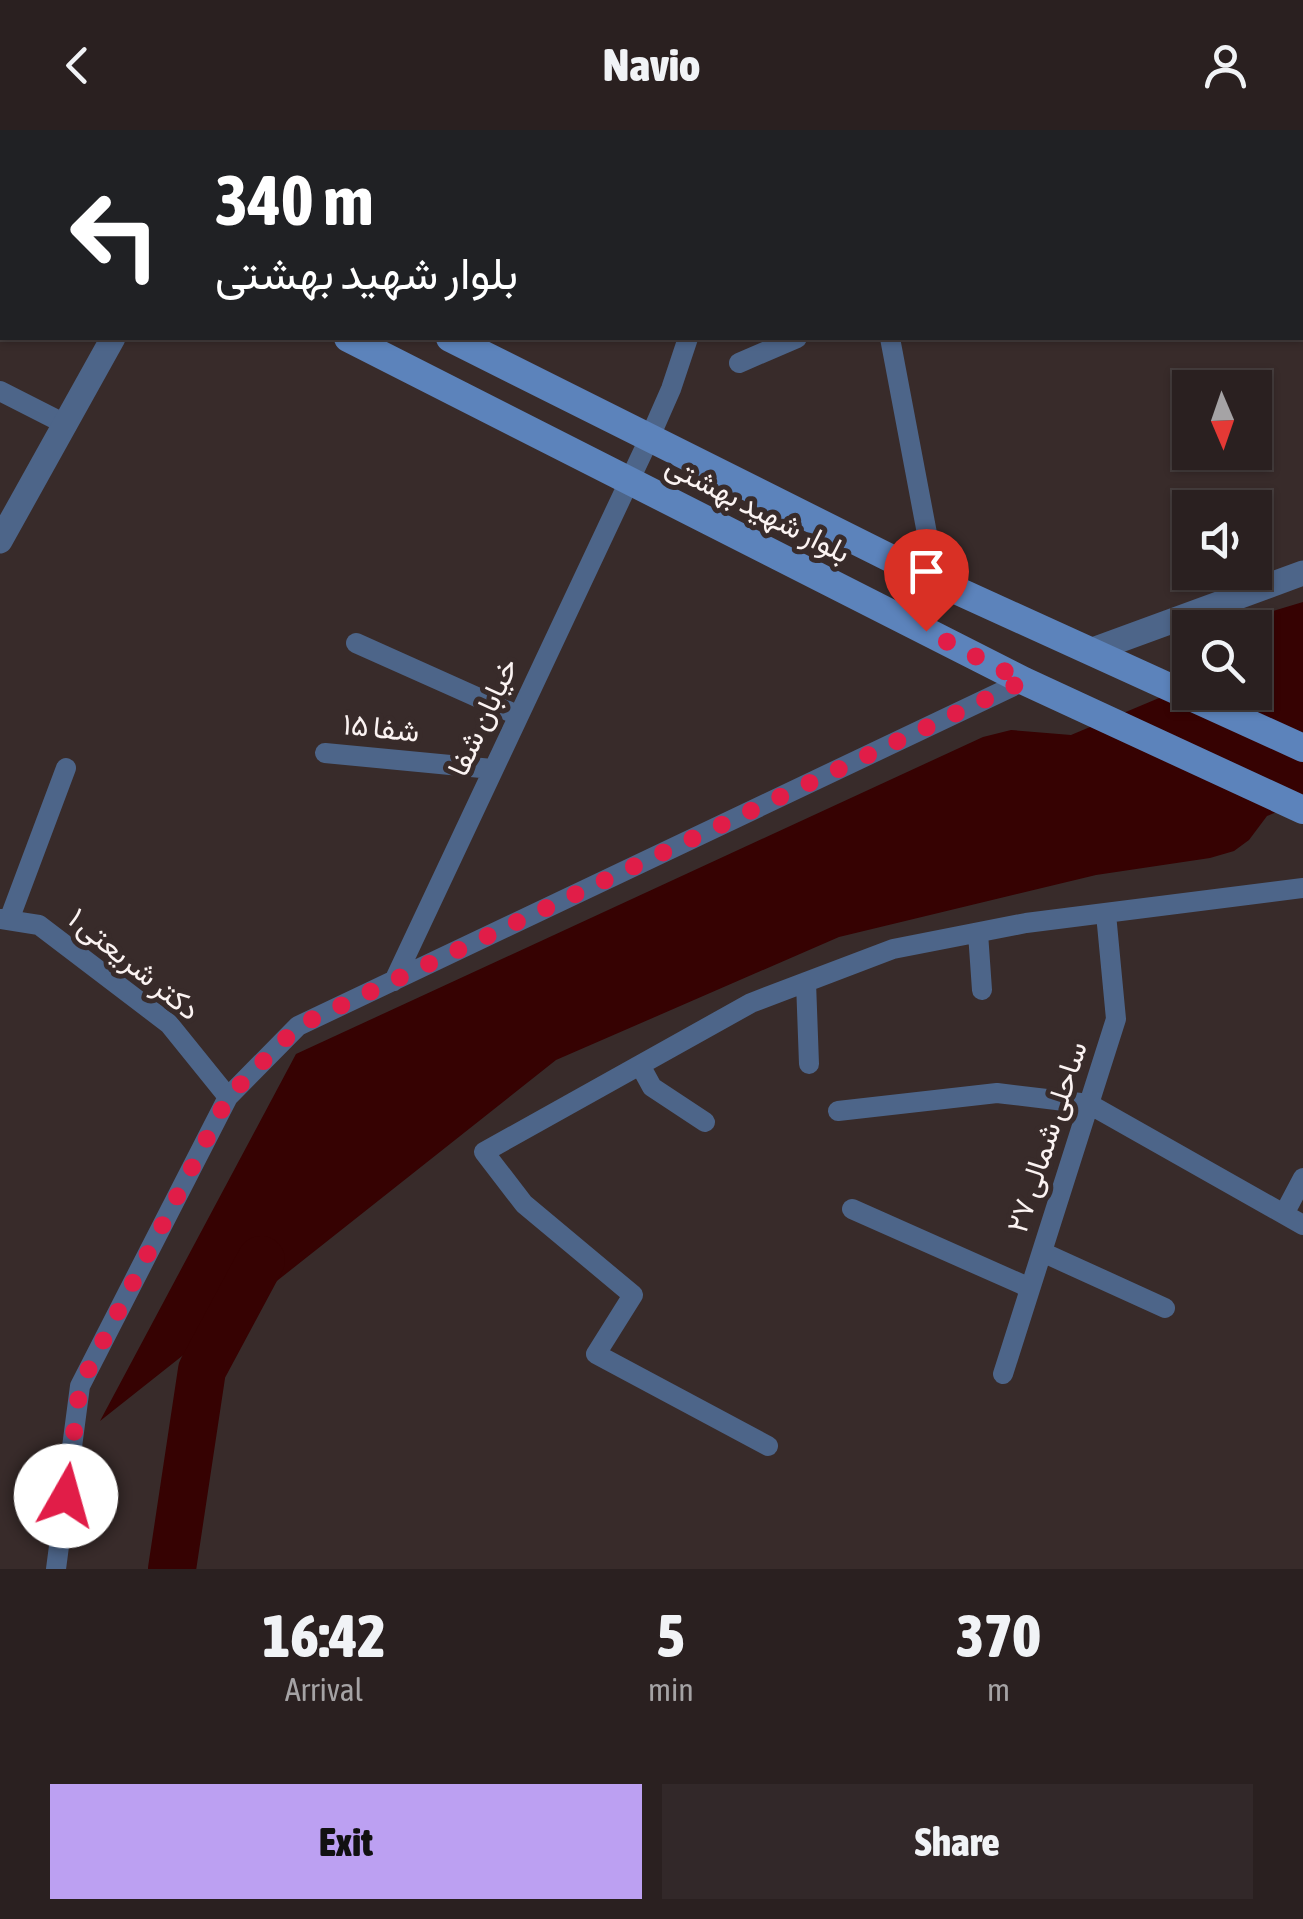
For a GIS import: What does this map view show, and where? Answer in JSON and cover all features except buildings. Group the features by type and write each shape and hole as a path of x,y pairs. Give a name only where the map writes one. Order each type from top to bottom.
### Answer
{"main road":[{"name":"بلوار شهید بهشتی","path":"352,340 1024,681 1303,810"},
{"name":"بلوار شهید بهشتی","path":"454,340 936,581 1303,748"}],"street":[{"path":"0,542 112,340"},
{"path":"649,439 687,340"},
{"path":"739,364 793,340"},
{"path":"890,340 936,581"},
{"path":"0,391 66,425"},
{"name":"خیابان شفا","path":"394,982 649,439"},
{"path":"1090,650 1303,573"},
{"path":"356,643 517,715"},
{"path":"56,1569 80,1386 228,1097 298,1026 1024,681"},
{"name":"شفا ۱۵","path":"324,753 492,769"},
{"path":"4,920 66,768"},
{"path":"768,1446 596,1354 633,1294 524,1204 484,1152 751,1003 893,950 978,933 1303,888"},
{"name":"ساحلی شمالی ۲۷","path":"1003,1374 1116,1019 1106,914"},
{"name":"دکتر شریعتی ۱","path":"4,920 39,925 169,1024 228,1097"},
{"path":"978,933 982,990"},
{"path":"806,982 809,1064"},
{"path":"640,1065 652,1087 705,1122"},
{"path":"838,1111 997,1093 1089,1104 1303,1225"},
{"path":"1284,1214 1303,1178"},
{"path":"852,1209 1030,1288"},
{"path":"1042,1252 1165,1308"}],"shaded area":[{"path":"1303,602 1303,801 1267,816 1249,840 1234,851 1096,875 839,937 556,1060 100,1421 296,1054 983,737 1011,730 1071,735 1172,693 1172,710 1272,710 1273,611"}],"waterway":[{"path":"172,1569 202,1370 261,1260"}],"route":[{"path":"66,1496 80,1386 228,1097 298,1026 1024,681 926,631"}]}
